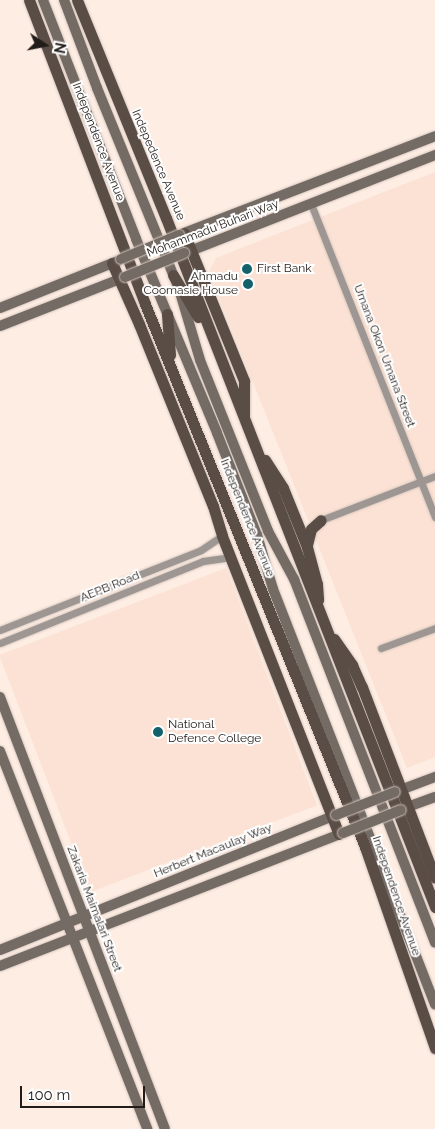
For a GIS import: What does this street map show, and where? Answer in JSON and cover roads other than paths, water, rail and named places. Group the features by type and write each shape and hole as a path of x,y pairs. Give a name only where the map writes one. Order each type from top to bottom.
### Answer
{"main road":[{"name":"Independence Avenue","path":"29,0 171,366 365,847 435,1048"},
{"name":"Independence Avenue","path":"43,0 167,314 217,433 256,535 272,589 435,1005"},
{"name":"Independence Avenue","path":"64,0 100,97 173,275 200,360 268,531 297,588 435,943"},
{"name":"Indepedence Avenue","path":"77,0 216,346"},
{"name":"Mohammadu Buhari Way","path":"0,308 182,234 435,136"},
{"name":"Mohammadu Buhari Way","path":"0,326 435,155"},
{"path":"182,234 187,252 244,381 246,400 244,417"},
{"path":"116,261 213,506 230,557 341,834"},
{"path":"173,275 216,346 435,907"},
{"path":"167,314 171,366"},
{"path":"255,446 284,488 307,547 317,584 318,609"},
{"path":"293,511 304,519 320,520"},
{"path":"307,547 310,532 320,520"},
{"path":"324,625 355,672 404,808 435,878"},
{"name":"Zakaria Maimalari Street","path":"0,697 165,1129"},
{"path":"0,750 147,1129"},
{"name":"Herbert Macaulay Way","path":"0,950 435,776"},
{"path":"0,966 435,797"}],"street":[{"name":"Umana Okon Umana Street","path":"311,204 435,517"},
{"path":"320,520 435,476"},
{"name":"AEPB Road","path":"0,630 201,550 222,536"},
{"name":"AEPB Road","path":"0,643 203,561 230,557"},
{"path":"381,648 435,628"}],"place":[{"name":"First Bank","path":"247,269"},
{"name":"Ahmadu Coomasie House","path":"248,284"},
{"name":"National Defence College","path":"158,732"}]}
